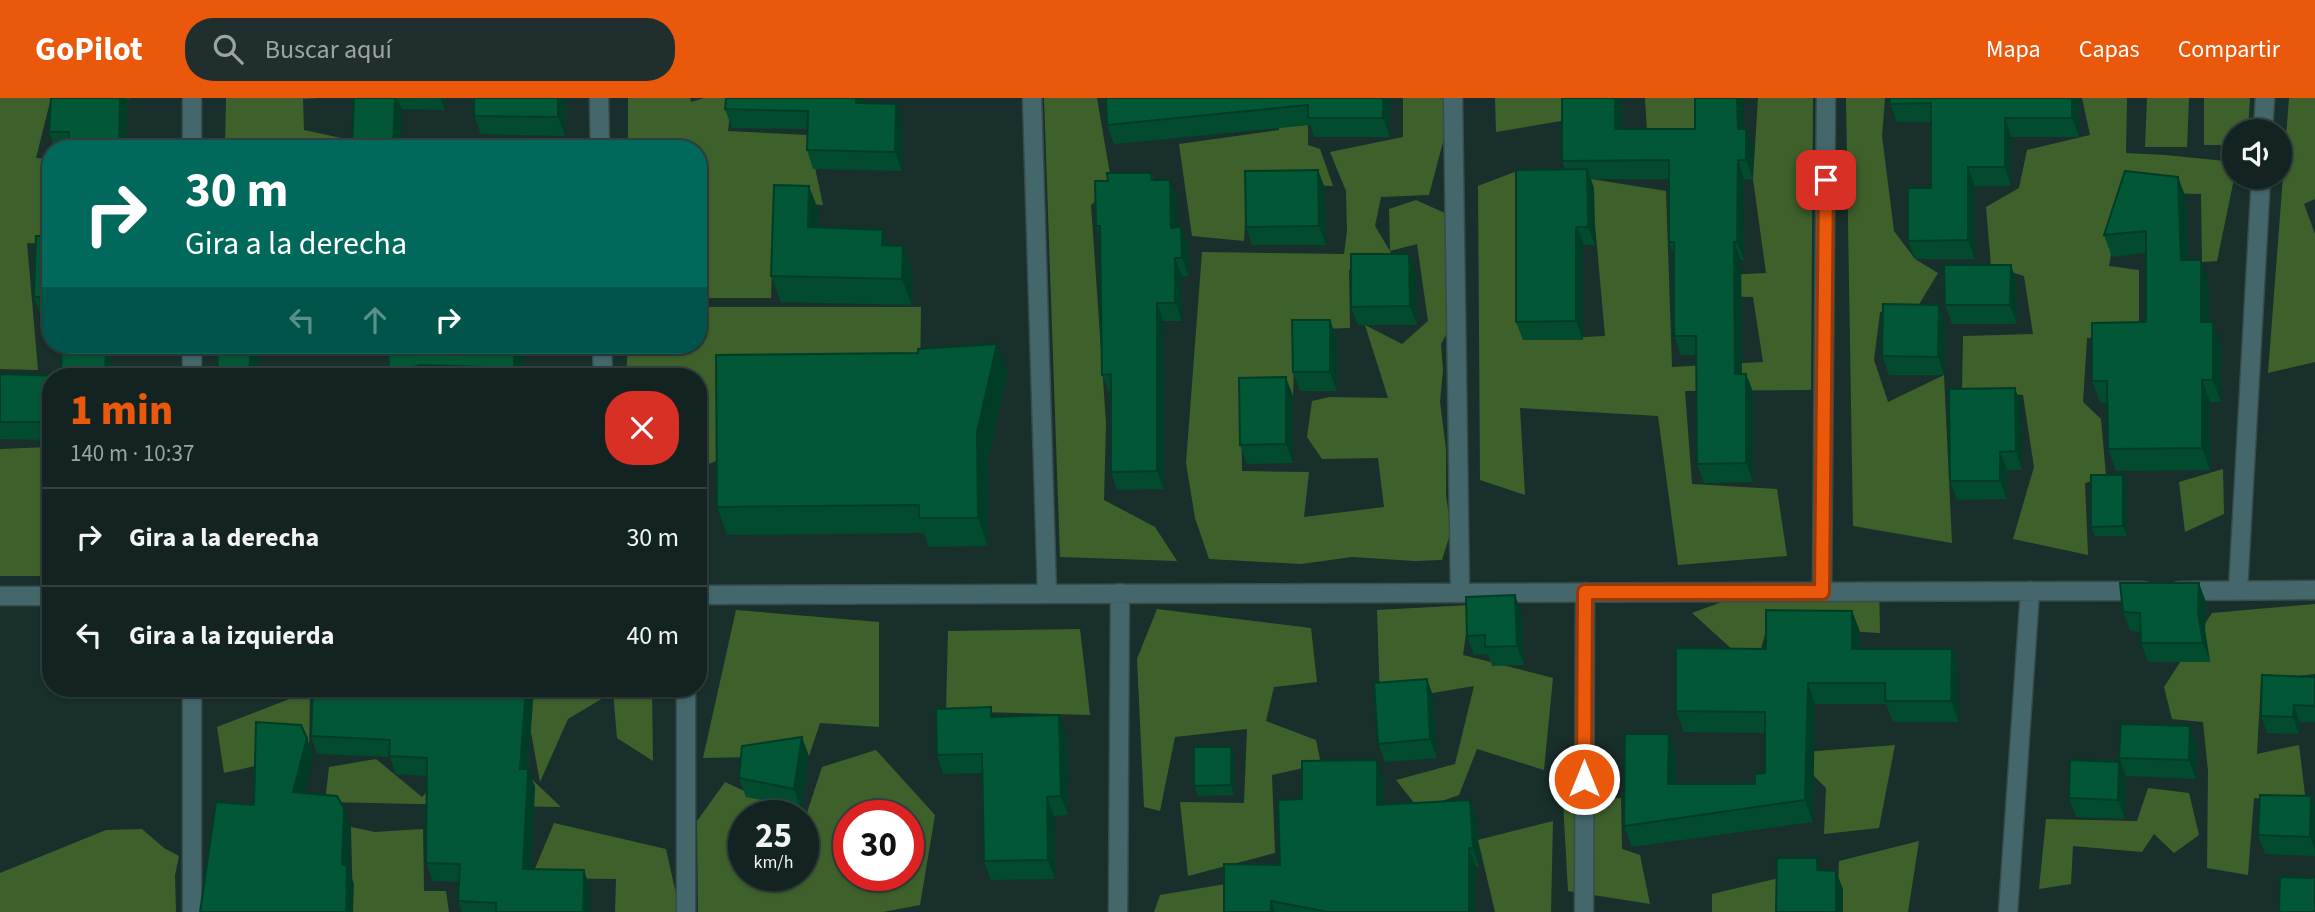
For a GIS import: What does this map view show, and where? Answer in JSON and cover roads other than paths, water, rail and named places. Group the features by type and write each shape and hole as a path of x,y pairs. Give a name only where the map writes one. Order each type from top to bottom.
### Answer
{"street":[{"path":"192,98 192,140"},
{"path":"599,98 600,140"},
{"path":"1032,98 1047,594"},
{"path":"1453,98 1460,593"},
{"path":"1822,592 1826,98"},
{"path":"2264,119 2265,98"},
{"path":"2238,590 2260,189"},
{"path":"707,595 2315,590"},
{"path":"2008,912 2030,591"},
{"path":"1584,912 1585,592"},
{"path":"1118,912 1120,593"},
{"path":"0,596 42,596"},
{"path":"192,697 192,912"},
{"path":"686,697 687,912"}]}
